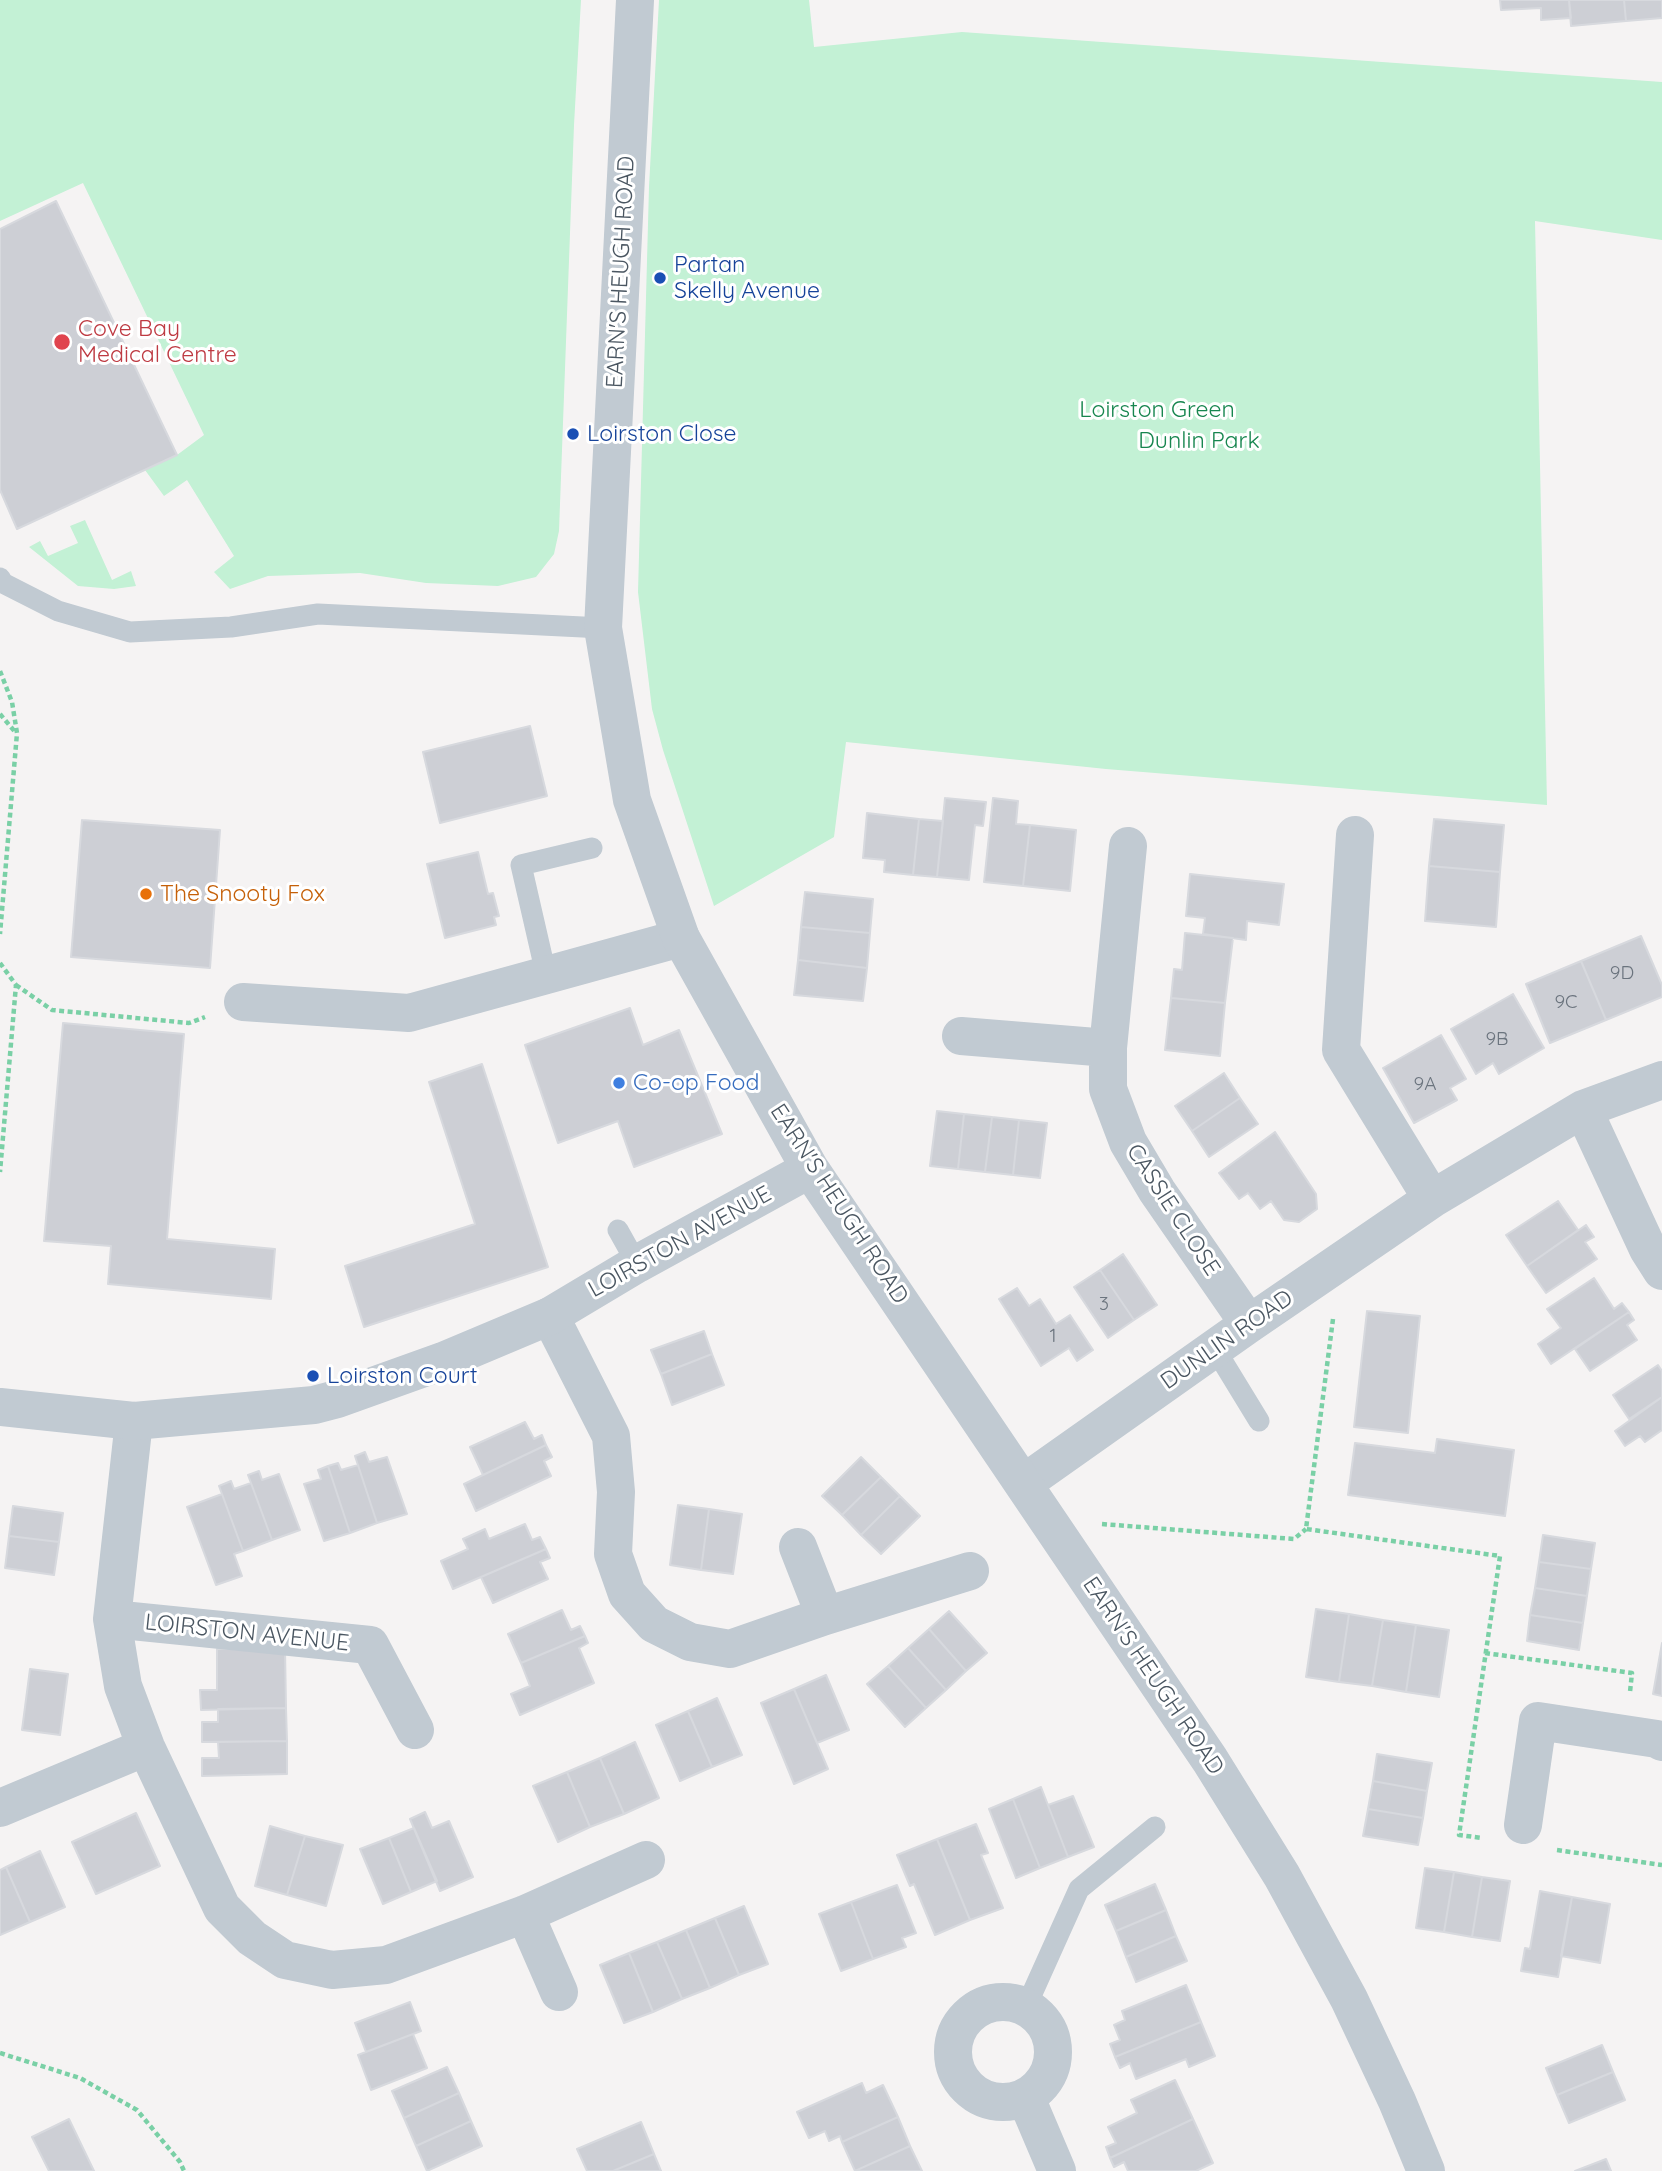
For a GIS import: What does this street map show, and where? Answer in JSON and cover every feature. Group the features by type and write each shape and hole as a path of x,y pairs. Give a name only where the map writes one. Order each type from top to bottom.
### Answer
{"street":[{"name":"EARN'S HEUGH ROAD","path":"635,0 603,628 632,800 681,937 810,1169 1210,1760 1282,1876 1349,1999 1397,2101 1426,2171"},
{"path":"1355,835 1341,1051 1432,1199"},
{"name":"CASSIE CLOSE","path":"1128,846 1108,1048 1108,1090 1128,1142 1157,1191 1249,1324"},
{"path":"243,1002 409,1013 681,937"},
{"path":"961,1036 1108,1048"},
{"name":"DUNLIN ROAD","path":"1024,1483 1432,1199 1583,1109 1662,1080"},
{"path":"1583,1109 1648,1250 1662,1271"},
{"name":"LOIRSTON AVENUE","path":"0,1407 134,1421 314,1405 443,1361 550,1317 637,1264 810,1169"},
{"path":"550,1317 611,1436 616,1492 613,1554 627,1594 654,1624 690,1642 730,1649 970,1571"},
{"name":"LOIRSTON AVENUE","path":"134,1421 111,1619 123,1686 146,1747 222,1908 252,1938 285,1960 332,1970 386,1965 525,1914"},
{"path":"798,1547 825,1616"},
{"name":"LOIRSTON AVENUE","path":"111,1619 370,1645 415,1730"},
{"path":"1523,1825 1538,1721 1662,1742"},
{"path":"0,1808 146,1747"},
{"path":"559,1992 525,1914 646,1860"},
{"path":"1009,2002 1026,2007 1039,2016 1048,2029 1053,2043 1054,2060 1049,2075 1039,2088 1026,2098 1010,2103 993,2102 977,2096 964,2085 955,2069 955,2036 964,2021 976,2010 992,2003 1009,2002"},
{"path":"1026,2098 1058,2171"}],"lane":[{"path":"1,582 58,611 130,632 231,626 318,614 603,628"},
{"path":"546,974 521,865 592,848"},
{"path":"618,1230 637,1264"},
{"path":"1215,1349 1259,1421"},
{"path":"1026,2007 1079,1889 1155,1827"}],"path":[{"path":"0,671 12,702 17,733 0,934"},
{"path":"0,714 17,733"},
{"path":"0,963 16,985 52,1010 189,1023 243,1002"},
{"path":"0,1172 16,985"},
{"path":"1048,1520 1294,1539 1306,1529 1335,1307 1317,1277"},
{"path":"1306,1529 1500,1556 1459,1835 1486,1839"},
{"path":"1485,1653 1632,1673 1625,1735"},
{"path":"1554,1849 1662,1865"},
{"path":"0,2053 80,2078 137,2110 180,2162 184,2171"}],"green space":[{"path":"0,0 581,0 559,531 554,554 536,577 498,586 426,583 360,573 268,576 230,589 214,572 234,556 187,480 164,496 145,470 177,455 204,435 83,183 0,221"},
{"name":"Loirston Green","path":"659,0 809,0 814,47 962,32 1662,82 1662,240 1535,221 1547,805 1106,769 846,742 834,837 714,906 652,709 638,592 649,187"},
{"path":"85,520 112,580 131,571 136,586 114,589 78,586 29,547 40,541 48,556 78,543 70,526"}],"building":[{"path":"1500,0 1569,0 1571,18 1541,20 1541,8 1501,10"},
{"path":"1569,0 1624,0 1626,21 1571,26"},
{"path":"1624,0 1662,0 1662,18 1626,21"},
{"name":"Cove Bay Medical Centre","path":"56,201 177,455 17,529 0,490 0,229"},
{"path":"530,726 547,796 440,823 423,752"},
{"path":"945,798 986,802 983,826 975,825 969,880 937,877"},
{"path":"993,798 1018,801 1016,824 1030,825 1023,886 984,882"},
{"path":"867,813 919,819 913,875 884,872 885,860 863,858"},
{"path":"919,819 943,821 937,877 913,875"},
{"path":"1434,819 1504,825 1500,872 1429,866"},
{"name":"The Snooty Fox","path":"82,820 220,830 210,968 71,957"},
{"path":"1030,825 1076,830 1070,891 1023,886"},
{"path":"478,852 488,894 493,893 499,916 494,917 496,925 445,938 427,864"},
{"path":"1429,866 1500,872 1496,927 1425,921"},
{"path":"1190,874 1284,884 1279,925 1247,921 1246,940 1203,934 1205,918 1186,916"},
{"path":"805,892 873,899 870,933 801,927"},
{"path":"801,927 870,933 867,968 798,960"},
{"path":"1185,933 1233,938 1225,1003 1171,998 1174,969 1182,970"},
{"path":"1641,936 1662,985 1662,997 1606,1020 1581,961"},
{"path":"798,960 867,968 863,1001 794,995"},
{"path":"1581,961 1606,1020 1550,1043 1526,984"},
{"path":"1513,994 1544,1048 1499,1074 1493,1063 1476,1074 1451,1029"},
{"path":"1171,998 1225,1003 1220,1056 1165,1050"},
{"name":"Co-op Food","path":"630,1008 643,1045 679,1030 722,1134 634,1167 618,1121 558,1143 525,1045"},
{"path":"63,1023 184,1034 167,1239 275,1249 271,1299 108,1284 111,1246 44,1241"},
{"path":"1441,1035 1466,1079 1450,1088 1457,1100 1414,1123 1383,1068"},
{"path":"482,1064 548,1267 364,1327 345,1266 475,1224 429,1082"},
{"path":"1224,1073 1240,1098 1192,1131 1175,1106"},
{"path":"1240,1098 1258,1124 1209,1157 1192,1131"},
{"path":"937,1111 964,1114 958,1169 930,1166"},
{"path":"964,1114 992,1117 985,1172 958,1169"},
{"path":"992,1117 1019,1120 1013,1175 985,1172"},
{"path":"1019,1120 1047,1123 1040,1178 1013,1175"},
{"path":"1275,1132 1316,1194 1317,1209 1299,1222 1284,1220 1271,1201 1260,1209 1248,1193 1239,1199 1219,1173"},
{"path":"1558,1201 1578,1230 1527,1266 1506,1235"},
{"path":"1586,1225 1594,1237 1585,1242 1597,1259 1546,1293 1527,1266"},
{"path":"1123,1254 1157,1305 1134,1320 1100,1270"},
{"path":"1100,1270 1134,1320 1108,1338 1074,1287"},
{"path":"1594,1278 1614,1309 1622,1303 1629,1312 1551,1364 1538,1344 1561,1328 1547,1309"},
{"path":"1017,1288 1029,1306 1040,1299 1056,1324 1070,1315 1093,1350 1077,1361 1069,1348 1041,1366 999,1299"},
{"path":"1367,1311 1420,1316 1408,1433 1354,1427"},
{"path":"1629,1312 1634,1320 1627,1325 1637,1340 1590,1371 1575,1349"},
{"path":"704,1331 712,1354 661,1374 651,1350"},
{"path":"712,1354 724,1385 672,1405 661,1374"},
{"path":"1658,1365 1662,1371 1662,1397 1629,1419 1613,1395"},
{"path":"1662,1397 1662,1430 1645,1442 1640,1436 1625,1446 1615,1431"},
{"path":"525,1422 534,1439 542,1435 546,1445 483,1475 470,1447"},
{"path":"1437,1439 1514,1450 1505,1516 1348,1495 1355,1443 1435,1453"},
{"path":"546,1445 552,1457 544,1461 551,1476 476,1511 464,1484"},
{"path":"365,1452 369,1462 387,1457 407,1514 377,1523 355,1456"},
{"path":"861,1457 881,1477 842,1515 822,1496"},
{"path":"338,1463 341,1470 358,1465 377,1523 350,1533 328,1466"},
{"path":"328,1466 350,1533 324,1541 304,1484 321,1479 318,1470"},
{"path":"259,1471 262,1480 279,1474 300,1530 272,1540 248,1475"},
{"path":"881,1477 900,1496 861,1535 842,1515"},
{"path":"231,1481 234,1489 251,1483 272,1540 243,1551 219,1486"},
{"path":"222,1494 243,1551 234,1554 242,1576 216,1585 187,1507"},
{"path":"900,1496 920,1516 881,1554 861,1535"},
{"path":"678,1505 709,1509 701,1570 670,1565"},
{"path":"13,1506 63,1513 59,1542 9,1536"},
{"path":"709,1509 742,1514 733,1574 701,1570"},
{"path":"525,1524 532,1540 540,1537 546,1549 453,1589 441,1561 468,1549 463,1539 485,1529 489,1539"},
{"path":"1543,1535 1595,1543 1591,1569 1539,1562"},
{"path":"9,1536 59,1542 54,1575 5,1568"},
{"path":"546,1549 550,1558 540,1562 548,1579 493,1603 481,1577"},
{"path":"1539,1562 1591,1569 1587,1596 1535,1588"},
{"path":"1535,1588 1587,1596 1583,1623 1530,1615"},
{"path":"1316,1609 1349,1614 1339,1682 1306,1677"},
{"path":"562,1610 571,1630 580,1626 585,1636 521,1663 508,1634"},
{"path":"949,1611 987,1653 966,1671 929,1629"},
{"path":"1349,1614 1383,1620 1372,1686 1339,1682"},
{"path":"1530,1615 1583,1623 1579,1650 1527,1641"},
{"path":"1383,1620 1416,1625 1406,1692 1372,1686"},
{"path":"1416,1625 1449,1630 1439,1697 1406,1692"},
{"path":"929,1629 966,1671 946,1690 908,1648"},
{"path":"585,1636 588,1643 579,1648 594,1683 520,1715 511,1694 530,1686 521,1663"},
{"path":"1662,1643 1662,1696 1653,1694"},
{"path":"285,1648 286,1708 201,1710 200,1690 217,1690 217,1649"},
{"path":"908,1648 946,1690 926,1708 888,1666"},
{"path":"888,1666 926,1708 905,1727 867,1684"},
{"path":"30,1669 68,1674 60,1735 22,1730"},
{"path":"826,1675 849,1730 817,1743 794,1689"},
{"path":"794,1689 828,1769 794,1784 761,1703"},
{"path":"717,1698 742,1755 712,1767 688,1711"},
{"path":"286,1708 287,1741 202,1742 202,1722 218,1722 218,1709"},
{"path":"688,1711 712,1767 680,1781 656,1725"},
{"path":"287,1741 287,1774 202,1776 202,1758 219,1758 218,1742"},
{"path":"635,1742 659,1798 624,1814 600,1758"},
{"path":"1377,1754 1432,1763 1427,1791 1373,1781"},
{"path":"600,1758 624,1814 590,1827 567,1772"},
{"path":"567,1772 590,1827 558,1842 533,1786"},
{"path":"1373,1781 1427,1791 1423,1818 1368,1809"},
{"path":"1041,1787 1068,1857 1040,1868 1013,1799"},
{"path":"1073,1796 1094,1847 1068,1857 1048,1805"},
{"path":"1013,1799 1040,1868 1016,1878 989,1809"},
{"path":"1368,1809 1423,1818 1418,1845 1363,1836"},
{"path":"425,1812 432,1828 449,1821 473,1877 440,1891 410,1819"},
{"path":"136,1813 160,1866 96,1894 72,1842"},
{"path":"976,1824 988,1853 981,1855 1003,1908 970,1920 937,1839"},
{"path":"270,1826 305,1836 287,1895 255,1886"},
{"path":"414,1828 437,1881 411,1892 389,1838"},
{"path":"305,1836 343,1845 326,1906 287,1895"},
{"path":"389,1838 411,1892 383,1904 360,1849"},
{"path":"937,1839 970,1920 935,1935 914,1884 910,1886 897,1855"},
{"path":"40,1851 65,1907 30,1922 6,1867"},
{"path":"6,1867 30,1922 0,1935 0,1870"},
{"path":"1425,1868 1454,1872 1444,1932 1416,1928"},
{"path":"1454,1872 1482,1877 1472,1937 1444,1932"},
{"path":"1482,1877 1510,1881 1500,1941 1472,1937"},
{"path":"1155,1884 1166,1910 1116,1931 1105,1905"},
{"path":"897,1885 916,1933 902,1938 906,1947 873,1959 851,1902"},
{"path":"1540,1891 1572,1897 1558,1977 1521,1971 1525,1948 1530,1949"},
{"path":"1572,1897 1610,1904 1600,1963 1561,1956"},
{"path":"851,1902 873,1959 841,1971 819,1914"},
{"path":"744,1906 768,1964 739,1975 715,1918"},
{"path":"1166,1910 1176,1936 1126,1957 1116,1931"},
{"path":"715,1918 739,1975 710,1988 686,1930"},
{"path":"686,1930 710,1988 682,1999 657,1942"},
{"path":"1176,1936 1187,1961 1136,1982 1126,1957"},
{"path":"657,1942 682,1999 653,2012 629,1953"},
{"path":"629,1953 653,2012 624,2023 600,1965"},
{"path":"1186,1985 1201,2022 1115,2057 1110,2044 1120,2040 1114,2025 1125,2020 1122,2011"},
{"path":"410,2002 421,2031 366,2052 355,2023"},
{"path":"1201,2022 1215,2056 1189,2067 1186,2059 1136,2079 1130,2063 1120,2068 1115,2057"},
{"path":"413,2034 427,2068 371,2090 358,2055"},
{"path":"1602,2045 1613,2072 1557,2095 1546,2068"},
{"path":"447,2067 459,2093 404,2118 392,2091"},
{"path":"1613,2072 1625,2100 1569,2123 1557,2095"},
{"path":"1175,2080 1193,2119 1110,2158 1106,2147 1116,2143 1108,2127 1137,2113 1131,2100"},
{"path":"862,2083 866,2093 883,2085 898,2117 842,2142 840,2136 829,2141 825,2131 809,2138 797,2112"},
{"path":"459,2093 471,2121 416,2146 404,2118"},
{"path":"898,2117 910,2146 855,2171 842,2142"},
{"path":"69,2119 94,2171 49,2171 32,2137"},
{"path":"1193,2119 1213,2163 1196,2171 1128,2171 1124,2162 1114,2167 1110,2158"},
{"path":"471,2121 482,2146 427,2171 416,2146"},
{"path":"641,2122 654,2154 613,2171 587,2171 577,2149"},
{"path":"910,2146 922,2171 855,2171"},
{"path":"654,2154 661,2171 613,2171"},
{"path":"1606,2159 1611,2171 1575,2171"}],"place":[{"name":"Partan Skelly Avenue","path":"660,278"},
{"name":"Cove Bay Medical Centre","path":"62,342"},
{"name":"Loirston Close","path":"573,434"},
{"name":"The Snooty Fox","path":"146,894"},
{"name":"Co-op Food","path":"619,1083"},
{"name":"Loirston Court","path":"313,1376"}],"park label":[{"name":"Dunlin Park","path":"1199,441"}]}
